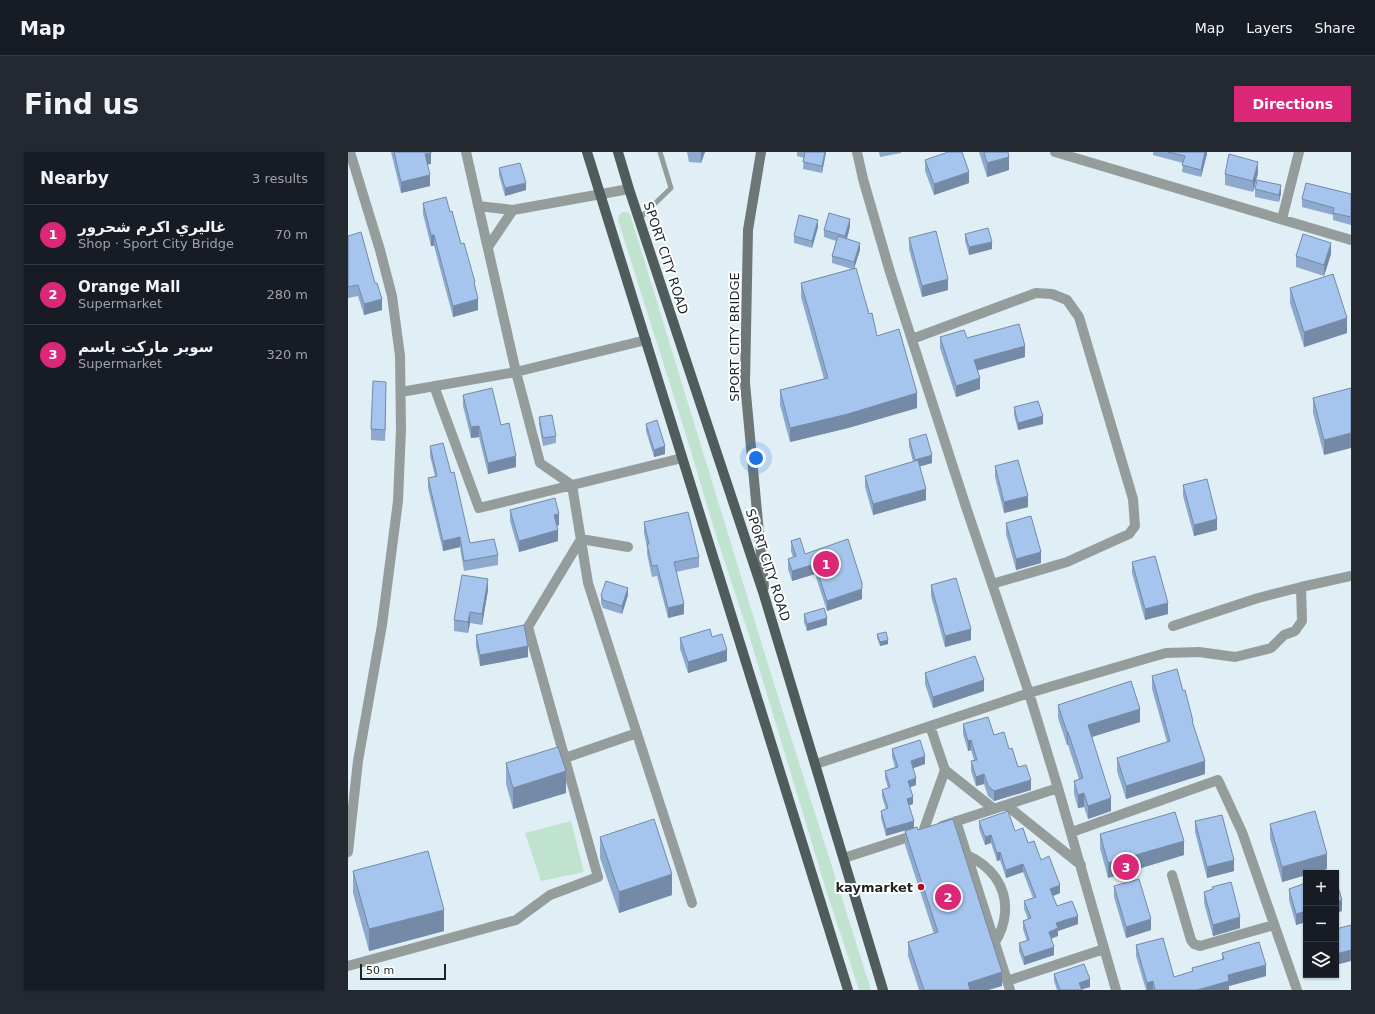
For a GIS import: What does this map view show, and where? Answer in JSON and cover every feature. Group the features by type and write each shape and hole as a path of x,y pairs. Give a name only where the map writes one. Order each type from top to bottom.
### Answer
{"main road":[{"path":"587,152 848,990"},
{"name":"SPORT CITY ROAD","path":"618,152 764,595 883,990"},
{"name":"SPORT CITY BRIDGE","path":"761,152 748,230 745,383 764,595"}],"street":[{"path":"348,852 358,761 382,625 398,500 401,443 400,356 392,296 380,250 350,152"},
{"path":"466,152 516,372 540,463 572,485 588,583 692,903"},
{"path":"857,152 863,179 890,272 1029,693 1072,832 1116,990"},
{"path":"1055,152 1351,240"},
{"path":"1282,220 1299,152"},
{"path":"478,206 513,210 629,189"},
{"path":"488,247 513,210"},
{"path":"912,339 1036,293 1052,294 1067,300 1079,317 1133,499 1135,526 1130,534 1067,562 992,584"},
{"path":"401,392 516,372 646,340"},
{"path":"434,386 479,508 682,458"},
{"path":"581,539 628,547"},
{"path":"348,966 516,920 550,895 598,877 528,627 581,539"},
{"path":"1173,626 1258,598 1301,586 1351,576"},
{"path":"816,764 1029,693 1166,653 1199,652 1235,657 1271,648 1284,635 1295,631 1302,621 1301,586"},
{"path":"930,726 945,770 994,809"},
{"path":"565,758 637,733"},
{"path":"923,832 945,770"},
{"path":"1072,832 1218,780 1242,832 1297,990"},
{"path":"844,858 1058,788"},
{"path":"1006,805 1081,864"},
{"path":"956,821 1009,986 1104,949"},
{"path":"967,855 978,860 994,874 1001,887 1006,906 1000,934 995,942"},
{"path":"1172,875 1191,940 1194,944 1200,946 1274,925"}],"lane":[{"path":"639,219 671,188 660,152"}],"green space":[{"path":"623,212 630,214 771,674 871,990 859,990 827,893 752,645 715,532 618,220 619,215"},
{"path":"571,821 584,872 541,881 525,833"}],"building":[{"path":"394,152 431,152 425,154 430,175 401,182"},
{"path":"805,152 825,152 822,166 803,162"},
{"path":"948,152 962,152 969,172 934,184 925,160"},
{"path":"984,152 1008,152 1009,157 987,163"},
{"path":"1168,152 1205,152 1201,170 1182,165 1185,156"},
{"path":"1229,154 1258,162 1253,181 1225,174"},
{"path":"520,163 526,183 505,188 499,168"},
{"path":"1257,180 1281,185 1279,195 1255,189"},
{"path":"1306,183 1351,194 1351,217 1333,213 1334,208 1302,199"},
{"path":"446,197 450,212 452,211 461,244 464,243 475,282 478,299 453,306 434,235 431,235 423,203"},
{"path":"829,213 850,219 845,236 824,230"},
{"path":"799,215 818,220 812,241 794,236"},
{"path":"988,228 992,242 969,247 965,234"},
{"path":"936,231 948,279 922,286 909,238"},
{"path":"361,232 375,283 377,283 382,299 364,304 358,285 348,287 348,236"},
{"path":"1303,234 1331,243 1324,265 1296,256"},
{"path":"838,236 860,243 854,262 832,256"},
{"path":"856,268 869,314 872,313 877,336 899,329 917,393 848,414 790,428 780,390 828,378 801,283"},
{"path":"1333,274 1347,318 1304,332 1290,288"},
{"path":"1019,324 1025,346 974,360 980,378 956,386 940,337 964,330 967,338"},
{"path":"373,381 386,382 385,430 371,429"},
{"path":"492,388 501,425 509,423 516,456 488,463 479,426 471,427 463,395"},
{"path":"1351,388 1351,433 1324,440 1313,398"},
{"path":"1038,401 1043,416 1018,423 1014,407"},
{"path":"552,415 556,436 543,438 539,417"},
{"path":"657,420 665,446 654,450 646,424"},
{"path":"926,434 932,455 915,460 909,439"},
{"path":"443,443 451,473 454,472 470,543 494,539 498,555 464,561 460,537 443,541 428,478 437,476 430,446"},
{"path":"918,460 926,489 873,504 865,476"},
{"path":"1018,460 1028,496 1004,502 995,466"},
{"path":"1207,479 1217,519 1194,525 1183,485"},
{"path":"555,498 559,514 554,515 558,530 519,541 510,510"},
{"path":"688,512 699,557 674,562 684,604 668,608 657,565 652,566 644,522"},
{"path":"1031,516 1041,552 1016,559 1006,523"},
{"path":"800,538 805,554 848,539 862,583 862,589 827,601 815,564 792,571 788,559 796,556 791,541"},
{"path":"1155,556 1168,603 1145,609 1132,562"},
{"path":"462,575 488,579 482,614 470,612 468,622 454,620"},
{"path":"956,578 971,629 945,636 931,585"},
{"path":"606,581 628,588 622,606 603,600 601,595"},
{"path":"824,608 827,618 807,624 804,614"},
{"path":"524,625 528,646 480,655 476,635"},
{"path":"710,629 712,637 722,634 727,650 688,662 680,638"},
{"path":"886,632 888,640 880,642 877,634"},
{"path":"975,656 984,680 933,697 925,673"},
{"path":"1177,669 1183,691 1185,690 1192,721 1205,761 1126,786 1117,758 1170,741 1152,676"},
{"path":"1131,681 1140,709 1088,725 1111,798 1088,806 1084,793 1078,795 1074,781 1083,778 1058,705"},
{"path":"988,717 994,735 1004,732 1009,749 1012,748 1018,767 1026,765 1031,780 994,791 988,786 984,774 976,777 971,761 977,760 971,740 968,741 963,724"},
{"path":"920,740 925,756 911,761 916,778 908,781 913,797 907,799 914,821 886,829 881,811 888,808 882,790 890,787 885,771 898,767 892,749"},
{"path":"558,747 566,771 513,788 506,763"},
{"path":"1008,811 1015,831 1023,828 1028,843 1034,841 1041,860 1049,856 1060,885 1050,889 1057,906 1072,901 1078,916 1056,923 1058,928 1049,932 1054,947 1024,957 1019,943 1029,940 1023,921 1031,918 1024,901 1036,897 1023,864 1006,870 1000,852 997,853 991,835 985,837 979,821"},
{"path":"1315,811 1327,854 1282,867 1270,824"},
{"path":"1175,812 1184,841 1108,863 1100,834"},
{"path":"1222,815 1234,860 1207,867 1195,821"},
{"path":"654,819 672,874 619,892 600,837"},
{"path":"953,819 1002,972 968,983 970,990 924,990 908,942 938,932 905,831 917,827 918,830"},
{"path":"428,851 444,910 369,929 353,871"},
{"path":"1139,879 1151,919 1126,927 1114,886"},
{"path":"1231,882 1240,917 1213,925 1204,892 1213,889 1212,887"},
{"path":"1303,884 1303,912 1296,914 1289,889"},
{"path":"1339,890 1342,900 1339,901"},
{"path":"1351,925 1351,950 1339,953 1339,942 1339,928"},
{"path":"1163,938 1174,977 1193,971 1192,968 1224,959 1222,953 1259,942 1266,965 1228,975 1229,981 1197,990 1155,990 1153,981 1147,983 1136,945"},
{"path":"1084,964 1090,979 1079,983 1082,990 1060,990 1054,974"}],"place":[{"name":"غاليري اكرم شحرور","path":"826,564"},
{"name":"سوبر ماركت باسم","path":"1126,867"},
{"name":"kaymarket","path":"921,887"},
{"name":"Orange Mall","path":"948,897"}]}
